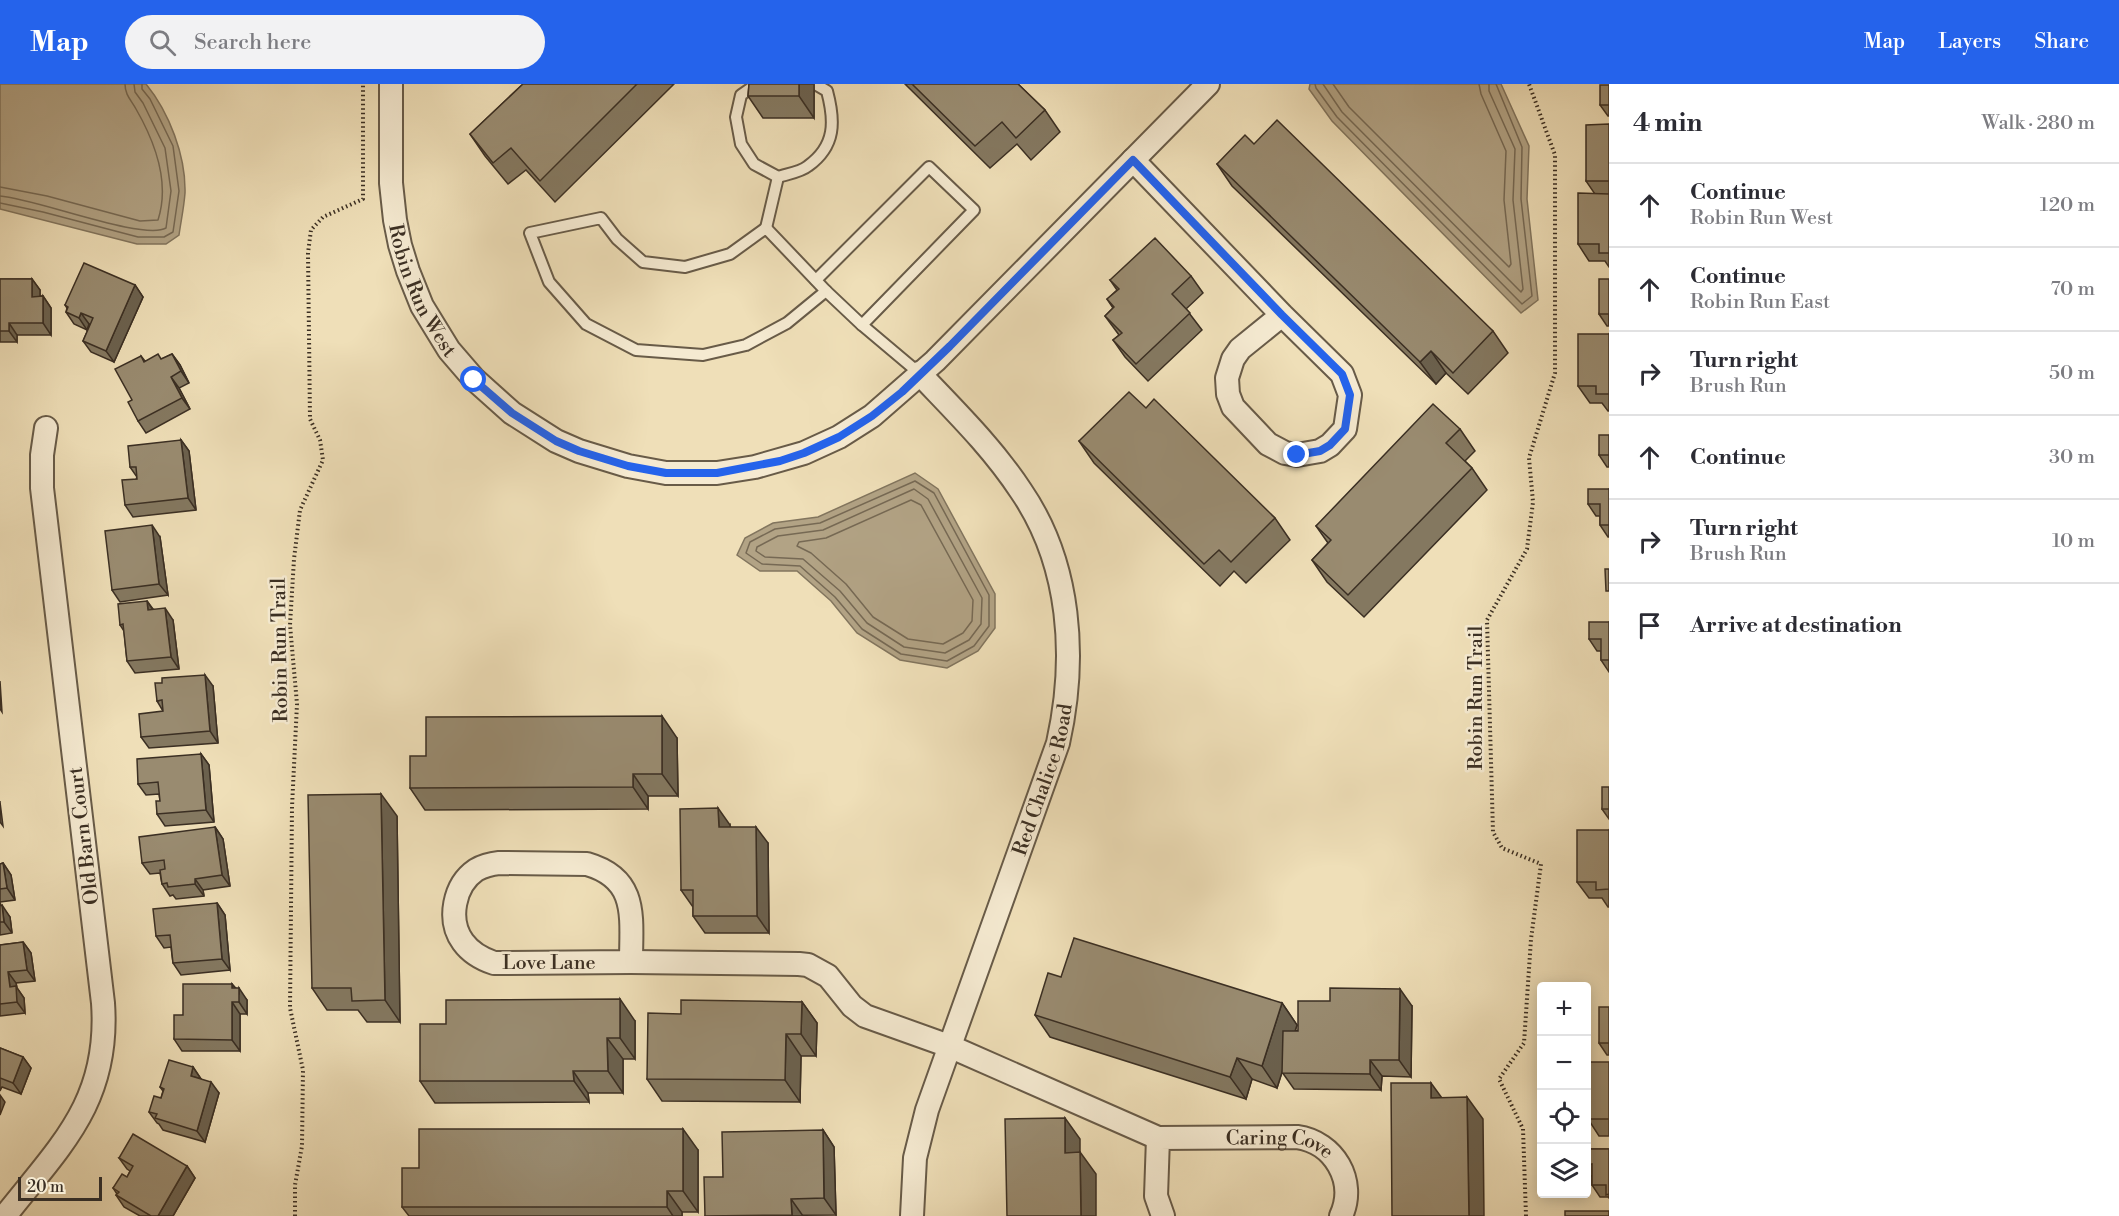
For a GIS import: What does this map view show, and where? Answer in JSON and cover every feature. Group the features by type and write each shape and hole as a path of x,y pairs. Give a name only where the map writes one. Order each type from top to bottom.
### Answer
{"street":[{"name":"Robin Run West","path":"391,84 391,183 394,212 408,271 422,306 442,340 474,380 512,413 556,441 603,459 666,473 717,473 755,467 804,453 845,434 872,416 902,392 950,346 1208,84"},
{"path":"1133,160 1342,374 1350,395 1345,429 1330,445 1320,451 1297,455 1285,453 1268,444 1233,407 1227,384 1233,359 1240,348 1282,315"},
{"name":"Red Chalice Road","path":"912,1216 913,1171 920,1133 1058,742 1067,691 1068,639 1064,599 1054,561 1028,501 990,448 920,373"},
{"name":"Old Barn Court","path":"5,1216 71,1132 84,1110 98,1070 104,1031 103,1003 42,488 42,455 46,428"},
{"name":"Love Lane","path":"631,962 629,899 619,881 601,868 587,864 499,863 486,865 475,871 459,892 454,911 457,929 463,942 482,958 494,963 799,964 828,976 852,1006 865,1016 949,1046"},
{"name":"Caring Cove","path":"949,1046 1158,1138 1309,1138 1330,1151 1343,1172 1346,1197 1341,1216"},
{"path":"1158,1138 1156,1196 1163,1216"}],"lane":[{"path":"757,84 741,95 736,117 741,144 754,164 778,177 808,167 828,146 833,115 827,91 815,84"},
{"path":"816,280 929,167 974,210 862,325"},
{"path":"778,177 766,228 730,254 685,267 643,262 617,239 601,218 530,233 549,282 586,324 636,350 703,355 746,345 787,323 826,291"},
{"path":"766,228 862,325 920,373"}],"path":[{"name":"Robin Run Trail","path":"295,1216 295,1185 302,1146 303,1070 290,1008 292,807 297,704 290,625 300,510 322,459 320,440 310,419 308,253 312,230 323,217 363,199 363,84"},
{"name":"Robin Run Trail","path":"1526,1216 1523,1129 1499,1079 1524,1043 1531,939 1541,864 1502,848 1492,832 1487,620 1527,549 1533,502 1529,458 1555,373 1557,292 1555,155 1529,84"}],"water":[{"path":"0,84 146,84 169,121 183,164 185,193 179,235 166,244 137,244 0,209"},
{"path":"1310,84 1501,84 1529,146 1527,199 1538,300 1521,313 1332,121 1309,89"},
{"path":"915,473 938,489 995,594 995,628 978,651 947,668 900,660 857,633 831,601 797,571 760,571 737,555 745,538 773,523 818,517"}],"building":[{"path":"523,84 637,84 540,181 511,148 493,163 470,134"},
{"path":"749,84 799,84 799,96 748,96"},
{"path":"912,84 1018,84 1045,110 1016,138 1002,122 975,146"},
{"path":"1600,85 1609,85 1609,105 1600,105"},
{"path":"1277,120 1493,331 1453,373 1431,351 1420,362 1217,164 1245,135 1254,144"},
{"path":"1609,124 1609,181 1586,181 1586,125"},
{"path":"1578,193 1609,194 1609,253 1599,253 1599,244 1578,244"},
{"path":"1155,238 1191,276 1172,294 1190,313 1136,364 1113,340 1122,333 1105,316 1114,307 1107,299 1119,289 1110,280"},
{"path":"84,263 135,285 106,351 83,341 93,318 81,313 79,318 66,312 68,307 65,305"},
{"path":"0,279 32,279 32,297 43,296 43,323 9,323 9,331 0,331"},
{"path":"1599,279 1609,279 1609,314 1599,314"},
{"path":"1578,334 1609,334 1609,394 1596,394 1596,386 1578,386"},
{"path":"158,354 161,359 172,354 181,371 171,377 182,398 138,421 128,402 132,400 115,369 141,356 144,362"},
{"path":"1129,392 1146,408 1154,399 1275,518 1231,562 1219,550 1204,564 1079,441"},
{"path":"1433,404 1460,429 1446,443 1472,468 1348,595 1312,560 1331,540 1316,526"},
{"path":"1599,435 1609,435 1609,455 1599,455"},
{"path":"181,440 188,498 125,505 122,480 137,479 136,467 130,467 128,446"},
{"path":"1588,489 1609,489 1609,525 1600,525 1600,504 1588,504"},
{"path":"152,525 159,584 112,590 105,531"},
{"path":"1605,569 1609,569 1609,591 1606,591"},
{"path":"147,601 148,610 165,608 171,657 127,661 123,624 120,625 118,604"},
{"path":"1589,622 1609,622 1609,660 1601,660 1601,639 1589,639"},
{"path":"205,675 210,731 141,737 139,714 163,711 162,700 157,701 155,683 162,683 162,678"},
{"path":"662,716 662,774 633,774 633,787 410,788 410,756 426,756 426,717"},
{"path":"201,754 206,810 157,814 156,801 160,801 158,782 138,784 137,759"},
{"path":"1602,787 1609,787 1609,809 1602,809"},
{"path":"381,794 385,1000 352,1001 351,988 312,988 308,795"},
{"path":"718,808 719,827 756,827 757,916 693,916 693,890 681,890 680,809"},
{"path":"215,827 222,875 195,879 195,884 168,887 167,883 162,884 160,870 165,869 164,860 142,863 139,837"},
{"path":"1577,830 1609,830 1609,889 1596,890 1596,882 1577,882"},
{"path":"3,863 7,888 0,889 0,864"},
{"path":"217,903 222,959 173,963 170,935 156,936 153,909"},
{"path":"2,905 4,922 0,922 0,906"},
{"path":"1074,938 1282,1003 1262,1066 1237,1058 1230,1077 1035,1015 1048,973 1061,977"},
{"path":"23,942 27,970 8,972 10,987 16,986 17,1002 0,1004 0,945"},
{"path":"183,984 232,984 232,988 239,988 239,1002 232,1002 232,1040 174,1039 174,1015 183,1015"},
{"path":"1330,988 1400,989 1399,1060 1370,1060 1370,1074 1282,1073 1283,1031 1298,1031 1298,1001 1330,1001"},
{"path":"620,999 620,1038 607,1038 608,1071 573,1071 574,1081 420,1081 420,1024 446,1024 446,1000"},
{"path":"681,1000 802,1002 801,1034 786,1034 785,1080 647,1079 648,1013 681,1014"},
{"path":"1599,1007 1609,1007 1609,1043 1599,1043"},
{"path":"0,1048 23,1057 13,1083 0,1078"},
{"path":"169,1060 193,1067 191,1076 211,1082 197,1131 155,1118 157,1114 149,1112 154,1096 161,1098 164,1089 160,1087"},
{"path":"1591,1062 1609,1062 1609,1119 1591,1119"},
{"path":"1391,1083 1431,1083 1431,1098 1467,1097 1469,1216 1392,1216"},
{"path":"1065,1118 1065,1153 1080,1152 1081,1216 1007,1216 1005,1119"},
{"path":"419,1129 683,1129 683,1191 667,1191 667,1207 402,1207 402,1168 419,1168"},
{"path":"823,1130 824,1198 791,1199 792,1215 705,1216 704,1177 723,1177 722,1132"},
{"path":"133,1134 187,1166 158,1216 151,1216 116,1195 119,1192 113,1188 122,1174 127,1177 133,1166 119,1158"},
{"path":"1591,1149 1609,1149 1609,1194 1606,1195 1606,1185 1592,1185"},
{"path":"1565,1211 1609,1211 1609,1216 1565,1216"}],"route":[{"path":"474,380 512,413 556,441 579,451 628,466 666,473 717,473 755,467 804,453 839,437 872,416 902,392 1133,160 1342,374 1350,395 1345,429 1330,445 1320,451 1297,455"}]}
